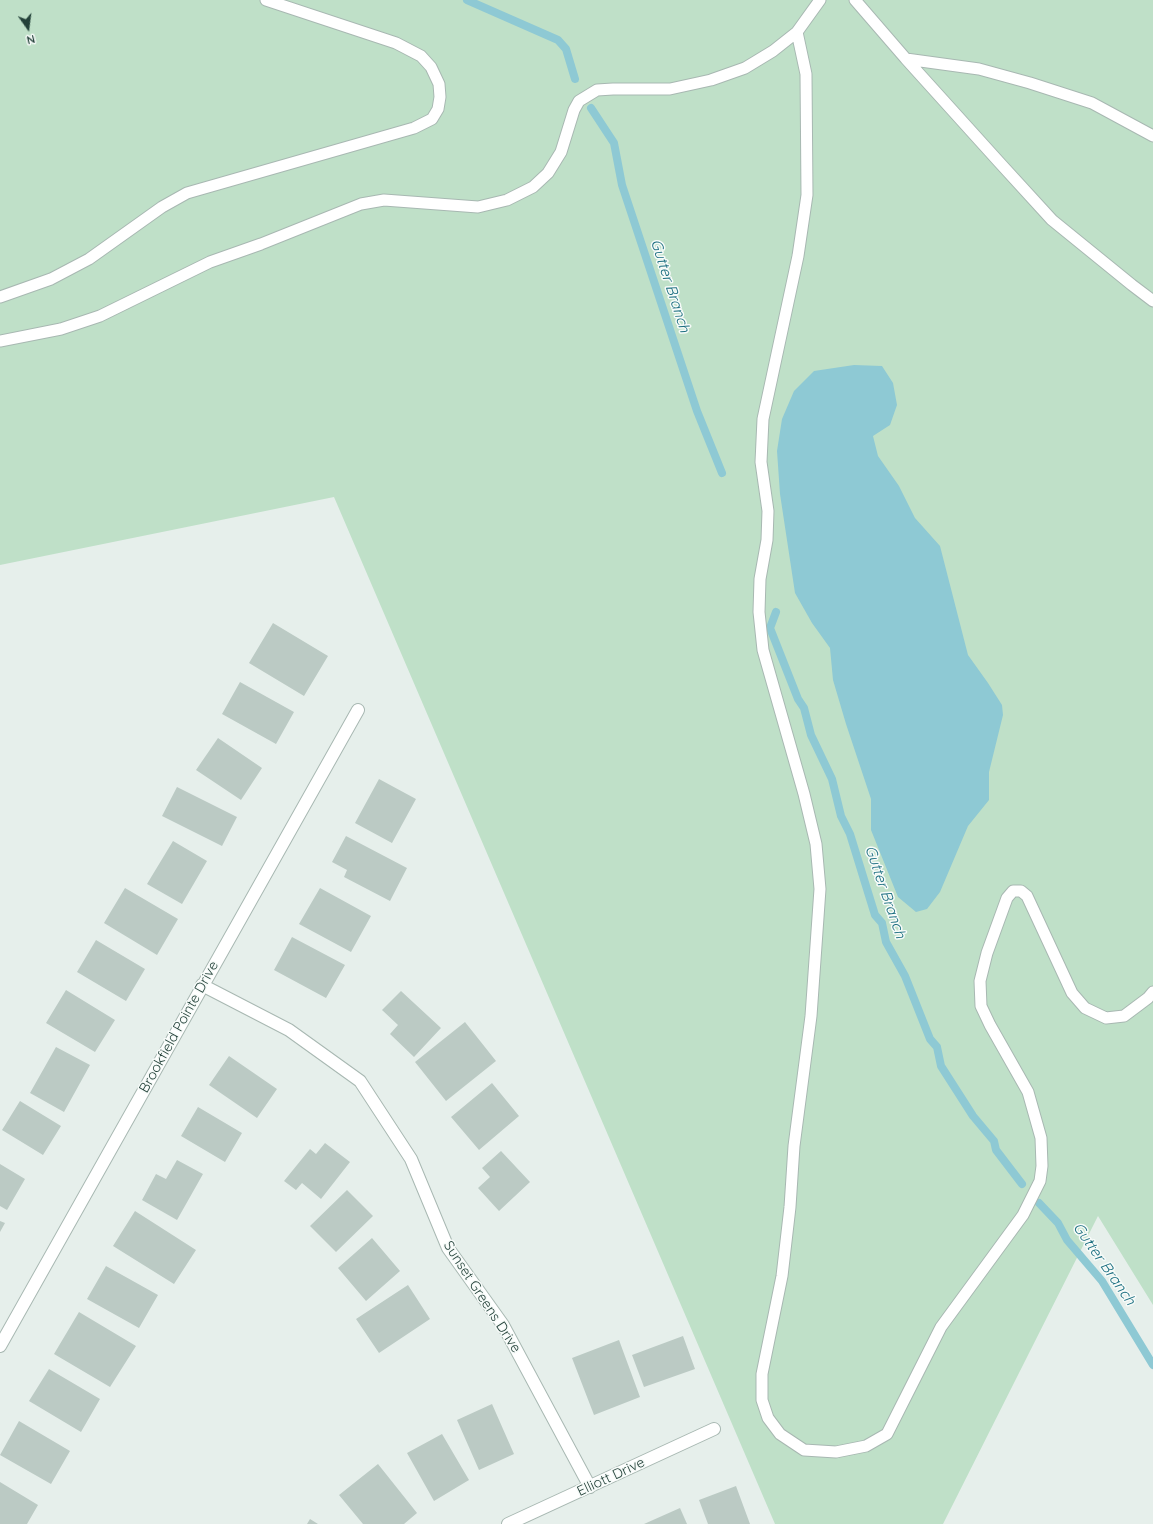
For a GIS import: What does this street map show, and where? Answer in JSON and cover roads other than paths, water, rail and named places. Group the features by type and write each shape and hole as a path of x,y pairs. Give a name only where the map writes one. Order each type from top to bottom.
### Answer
{"street":[{"name":"Brookfield Pointe Drive","path":"0,1346 358,710"},
{"name":"Sunset Greens Drive","path":"202,985 289,1030 360,1080 411,1159 448,1248 503,1325 590,1487"},
{"name":"Elliott Drive","path":"508,1524 714,1428"}],"lane":[{"path":"0,297 51,279 89,259 162,207 187,193 414,128 432,119 438,109 440,97 439,84 431,67 421,56 396,43 266,0"},
{"path":"0,341 61,329 100,316 210,262 361,204 384,200 478,207 507,200 533,187 548,173 561,152 574,110 579,101 597,90 670,89 711,80 745,68 773,51 797,32 820,0"},
{"path":"855,0 993,157 1052,220 1153,301"},
{"path":"797,32 806,74 807,195 798,256 763,419 761,462 768,511 767,540 760,579 759,612 764,650 804,794 816,844 820,889 810,1016 794,1146 790,1207 782,1276 762,1374 762,1400 768,1418 780,1434 804,1450 836,1452 866,1446 887,1434 941,1327 1023,1215 1040,1180 1042,1166 1041,1138 1028,1092 990,1025 981,1006 980,981 987,953 1007,898 1013,891 1021,891 1027,896 1072,993 1085,1008 1106,1018 1124,1016 1148,998 1153,992"},
{"path":"906,59 979,69 1030,83 1092,103 1153,136"}],"water":[{"path":"854,365 882,366 893,383 897,405 890,425 873,436 878,456 899,486 915,518 940,546 968,655 1002,705 1003,715 989,772 989,800 968,826 940,892 927,909 916,912 898,897 871,830 871,799 833,680 830,648 812,623 795,593 780,494 777,451 782,419 794,391 814,371"}],"waterway":[{"name":"Gutter Branch","path":"467,0 558,40 566,49 575,79"},
{"name":"Gutter Branch","path":"591,108 614,143 622,185 697,411 722,473"},
{"name":"Gutter Branch","path":"776,612 770,628 798,699 804,708 811,735 832,779 841,816 850,834 875,915 882,923 886,942 905,976 930,1039 937,1047 941,1066 973,1116 994,1141 996,1150 1022,1184"},
{"name":"Gutter Branch","path":"1039,1203 1058,1223 1067,1240 1102,1281 1153,1365"}]}
